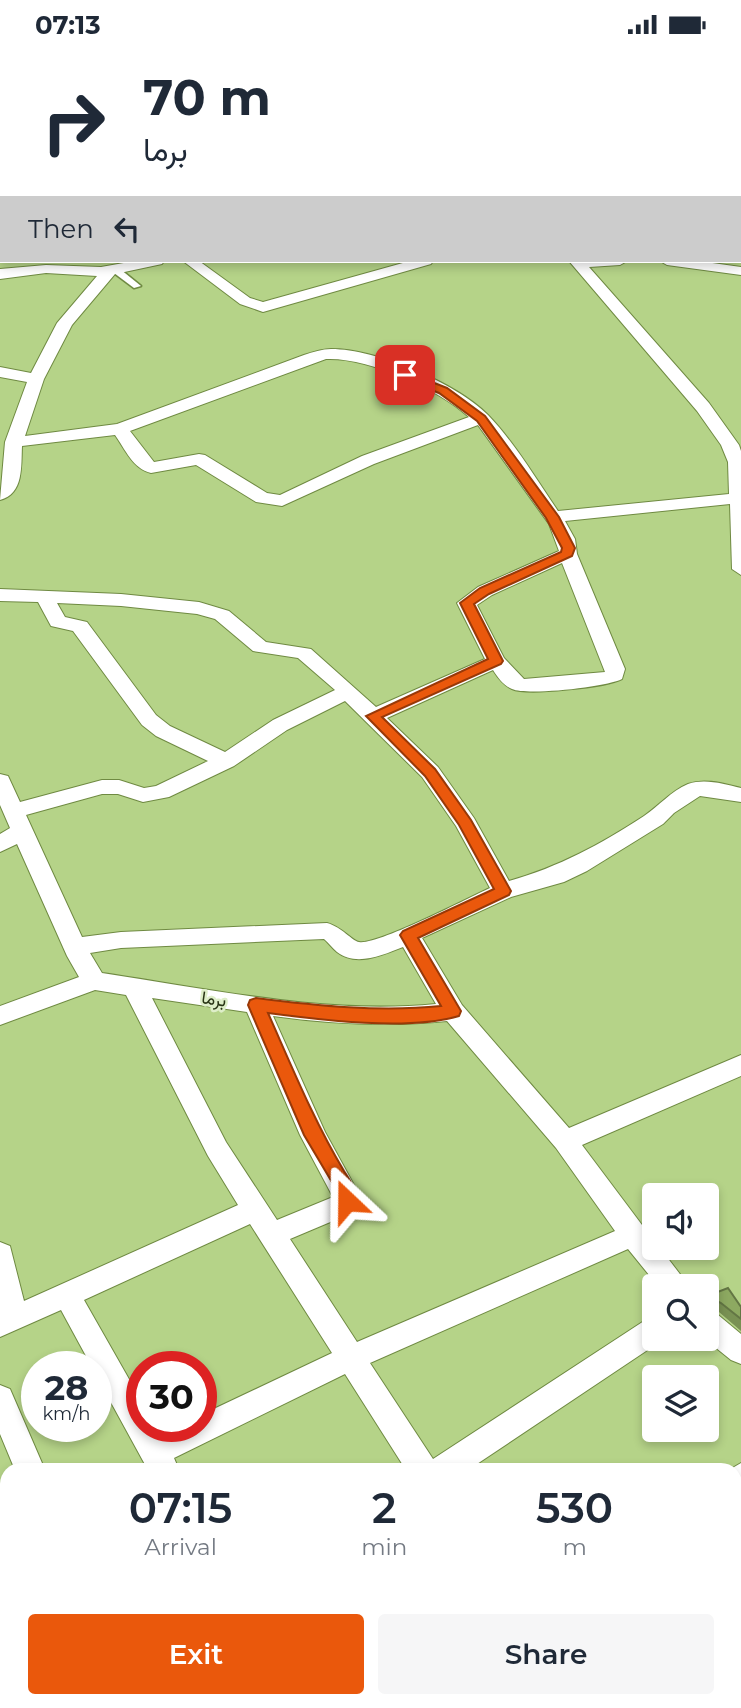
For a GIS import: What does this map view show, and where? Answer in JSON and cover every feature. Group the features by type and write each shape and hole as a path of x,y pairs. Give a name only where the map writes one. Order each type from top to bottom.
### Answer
{"street":[{"path":"0,274 23,271 113,271 148,263"},
{"path":"193,263 245,301 263,307 419,263"},
{"path":"578,263 703,407 737,454 741,569"},
{"path":"682,263 741,271"},
{"path":"0,292 23,271"},
{"path":"0,495 10,486 14,442 36,379 65,323 113,271"},
{"path":"14,442 120,429 310,358 331,353 386,367 443,391 481,418 553,517 567,544 568,554 615,669 615,677 527,686 514,683 496,661 467,603 485,591 568,554"},
{"path":"0,372 36,379"},
{"path":"120,429 143,463 151,468 199,459 262,498 282,501 368,460 481,418"},
{"path":"553,517 738,498"},
{"path":"0,595 180,604 215,611 228,618 260,647 304,653 430,772 466,823 503,891"},
{"path":"45,597 58,622 80,626 149,720 163,731 226,761"},
{"path":"373,716 496,661"},
{"path":"0,844 18,821 102,787 119,787 143,795 156,794 226,761 280,725 347,692"},
{"path":"0,782 75,947 94,981 0,1016"},
{"path":"75,947 121,940 327,931 337,935 347,947 358,951 370,950 503,891 556,876 579,865 655,819 666,808 694,790 706,788 741,795"},
{"path":"408,935 453,1011 565,1141 633,1235 665,1274"},
{"name":"برما","path":"94,981 309,1012 405,1016 453,1011"},
{"path":"135,988 217,1149 419,1463"},
{"path":"256,1005 313,1135 347,1196 344,1204 273,1234"},
{"path":"565,1141 741,1065"},
{"path":"0,1254 7,1322 256,1209"},
{"path":"67,1295 159,1462 352,1357 633,1235"},
{"path":"719,1333 741,1351"},
{"path":"454,1463 642,1338"},
{"path":"0,1398 27,1463"}],"lane":[{"path":"113,271 137,286"}],"building":[{"path":"728,1288 741,1307 741,1319 719,1302 719,1291"}],"route":[{"path":"347,1201 345,1188 313,1135 256,1005 309,1012 405,1016 453,1011 408,935 503,891 466,823 430,772 373,716 496,661 467,603 485,591 568,554 567,544 553,517 481,418 443,391 405,375"}]}
